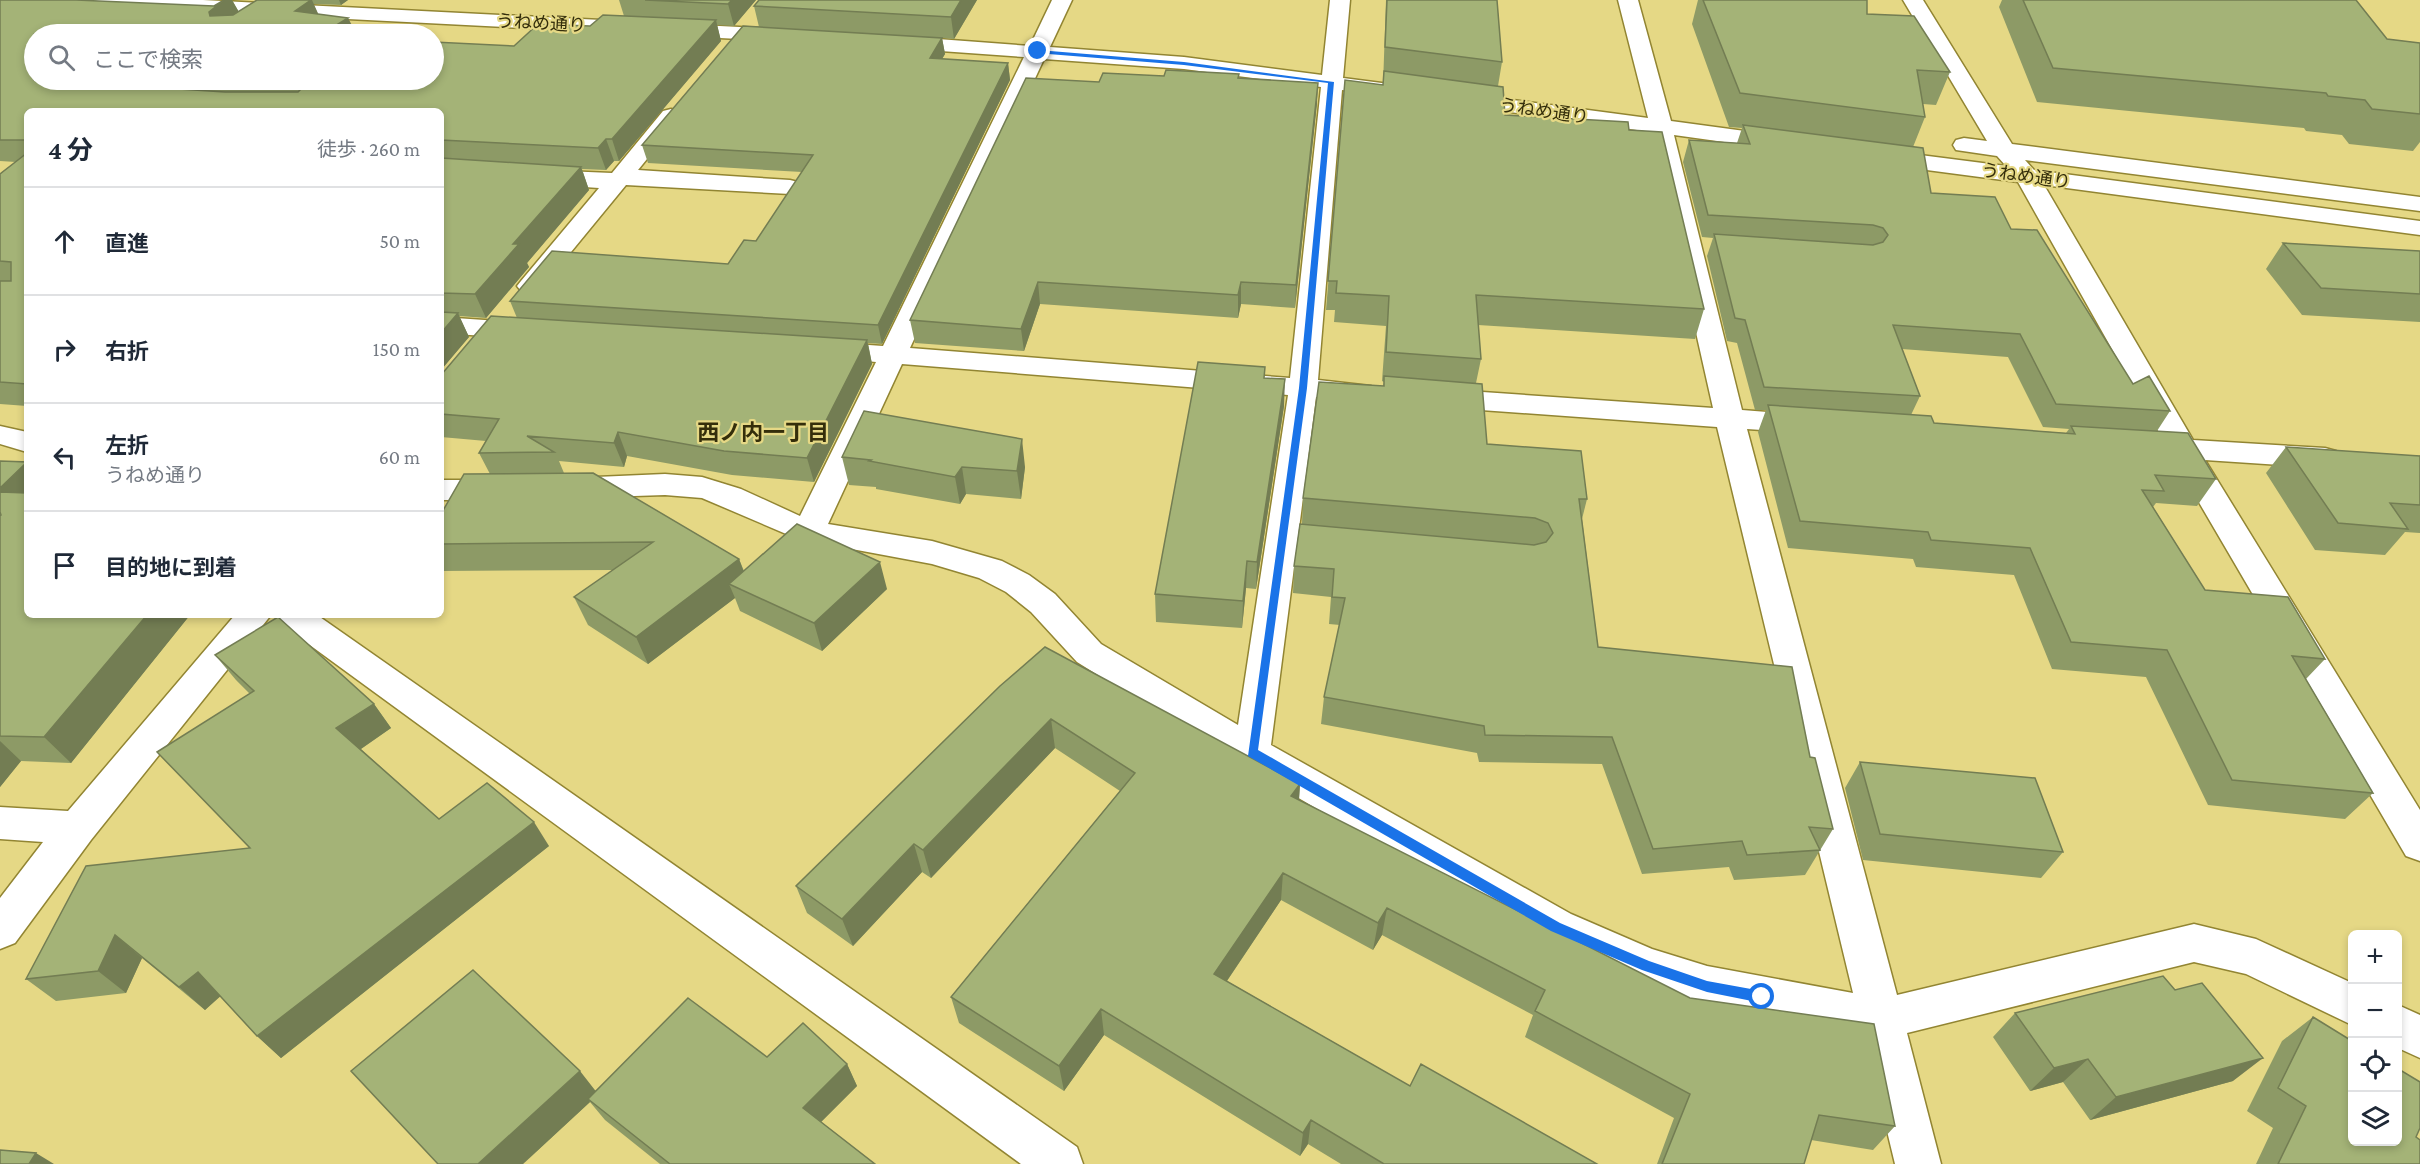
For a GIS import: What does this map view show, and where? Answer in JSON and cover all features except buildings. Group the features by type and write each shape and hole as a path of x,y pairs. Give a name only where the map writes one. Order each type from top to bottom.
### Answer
{"street":[{"name":"うねめ通り","path":"89,0 267,9 733,42 798,36"},
{"name":"うねめ通り","path":"452,0 769,14 733,42"},
{"path":"809,531 895,355 1062,0"},
{"path":"1252,752 1303,388 1340,0"},
{"path":"1628,0 1664,112 1701,247 1730,419 1918,1164"},
{"path":"1913,0 2004,150 2026,177 2183,449 2420,844"},
{"path":"246,24 267,9"},
{"path":"897,22 944,25"},
{"path":"879,41 1046,36 1184,63 1332,71 1413,93"},
{"path":"1310,58 1332,71 1357,64"},
{"name":"うねめ通り","path":"1437,96 1664,112"},
{"path":"500,323 687,97"},
{"name":"うねめ通り","path":"1630,100 1664,112 1803,146"},
{"name":"うねめ通り","path":"1946,142 2004,150 2419,223"},
{"name":"うねめ通り","path":"1862,154 2026,177 2419,223"},
{"path":"521,176 601,181 637,177 790,187"},
{"path":"444,325 500,323 553,333"},
{"path":"801,349 1837,426"},
{"path":"0,435 24,441"},
{"path":"2123,445 2349,459"},
{"path":"444,490 694,487 721,493 809,531 928,550 974,561 998,573 1042,603 1089,653 1252,752 1546,922 1636,962 1707,986 1882,1019 2194,943 2219,945 2261,961 2348,1003"},
{"path":"1282,537 1317,540"},
{"path":"0,930 77,828 252,618"},
{"path":"297,618 1060,1164"},
{"path":"0,823 77,828"},
{"path":"2402,1028 2420,1037"}],"district":[{"name":"西ノ内一丁目","path":"763,432"}],"route":[{"path":"1038,51 1184,63 1331,82 1303,388 1252,752 1556,927 1647,966 1707,986 1762,997"}]}
